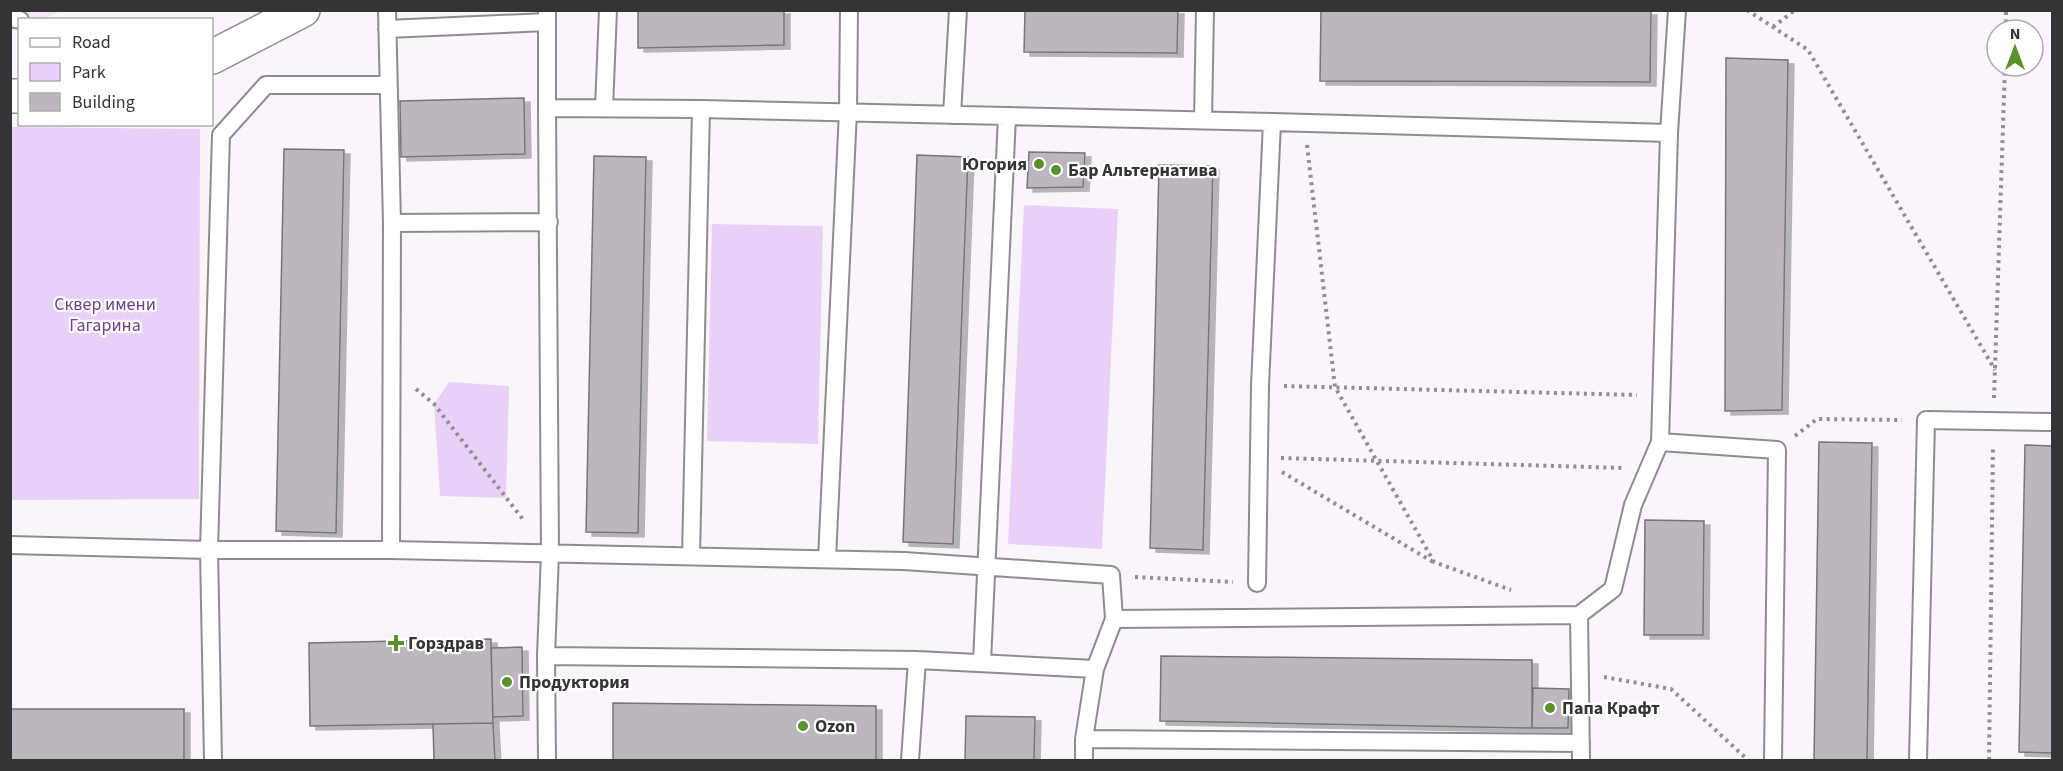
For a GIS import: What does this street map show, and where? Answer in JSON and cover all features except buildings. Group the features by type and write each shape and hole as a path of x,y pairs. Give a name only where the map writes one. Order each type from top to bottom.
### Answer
{"street":[{"path":"213,56 303,10"}],"lane":[{"path":"387,10 392,223 390,366 392,550"},
{"path":"604,108 608,10"},
{"path":"828,559 848,111 849,10"},
{"path":"952,115 958,10"},
{"path":"1203,120 1205,10"},
{"path":"1114,619 1579,615 1613,589 1633,505 1660,442 1669,133 1677,10"},
{"path":"387,29 547,16 550,553 546,656 547,760"},
{"path":"213,760 209,550 221,135 266,85 388,85"},
{"path":"547,108 848,111 1669,133"},
{"path":"691,556 701,109"},
{"path":"982,662 1007,116"},
{"path":"1257,583 1260,386 1272,122"},
{"path":"392,223 549,222"},
{"path":"1917,760 1926,420 2052,422"},
{"path":"1660,442 1777,450 1773,760"},
{"path":"10,545 828,559 986,566 1111,575 1114,619 1095,669 1084,739 1084,760"},
{"path":"1579,615 1581,760"},
{"path":"546,656 917,660 1095,669"},
{"path":"910,760 917,660"},
{"path":"1084,739 1581,743"}],"path":[{"path":"1747,10 1808,50 1995,370"},
{"path":"1773,27 1795,10"},
{"path":"1989,760 1995,370 2005,78"},
{"path":"1305,123 1335,387 1434,562"},
{"path":"390,366 434,404 550,553"},
{"path":"1260,386 1661,395"},
{"path":"1777,450 1817,419 1926,420"},
{"path":"1259,458 1649,469"},
{"path":"1259,458 1434,562 1512,591"},
{"path":"1111,575 1257,583"},
{"path":"1580,674 1671,689 1748,760"}],"shaded area":[{"path":"11,11 63,11 44,18 18,18 18,28 11,32"}],"green space":[{"name":"Сквер имени Гагарина","path":"11,127 200,129 199,499 11,500"},
{"path":"1024,205 1118,209 1102,549 1008,544"},
{"path":"712,224 823,226 818,444 707,441"},
{"path":"449,382 509,386 506,498 440,496 434,404"}],"place":[{"name":"Югория","path":"1039,164"},
{"name":"Бар Альтернатива","path":"1056,170"},
{"name":"Горздрав","path":"396,643"},
{"name":"Продуктория","path":"507,682"},
{"name":"Папа Крафт","path":"1550,708"},
{"name":"Ozon","path":"803,726"}]}
